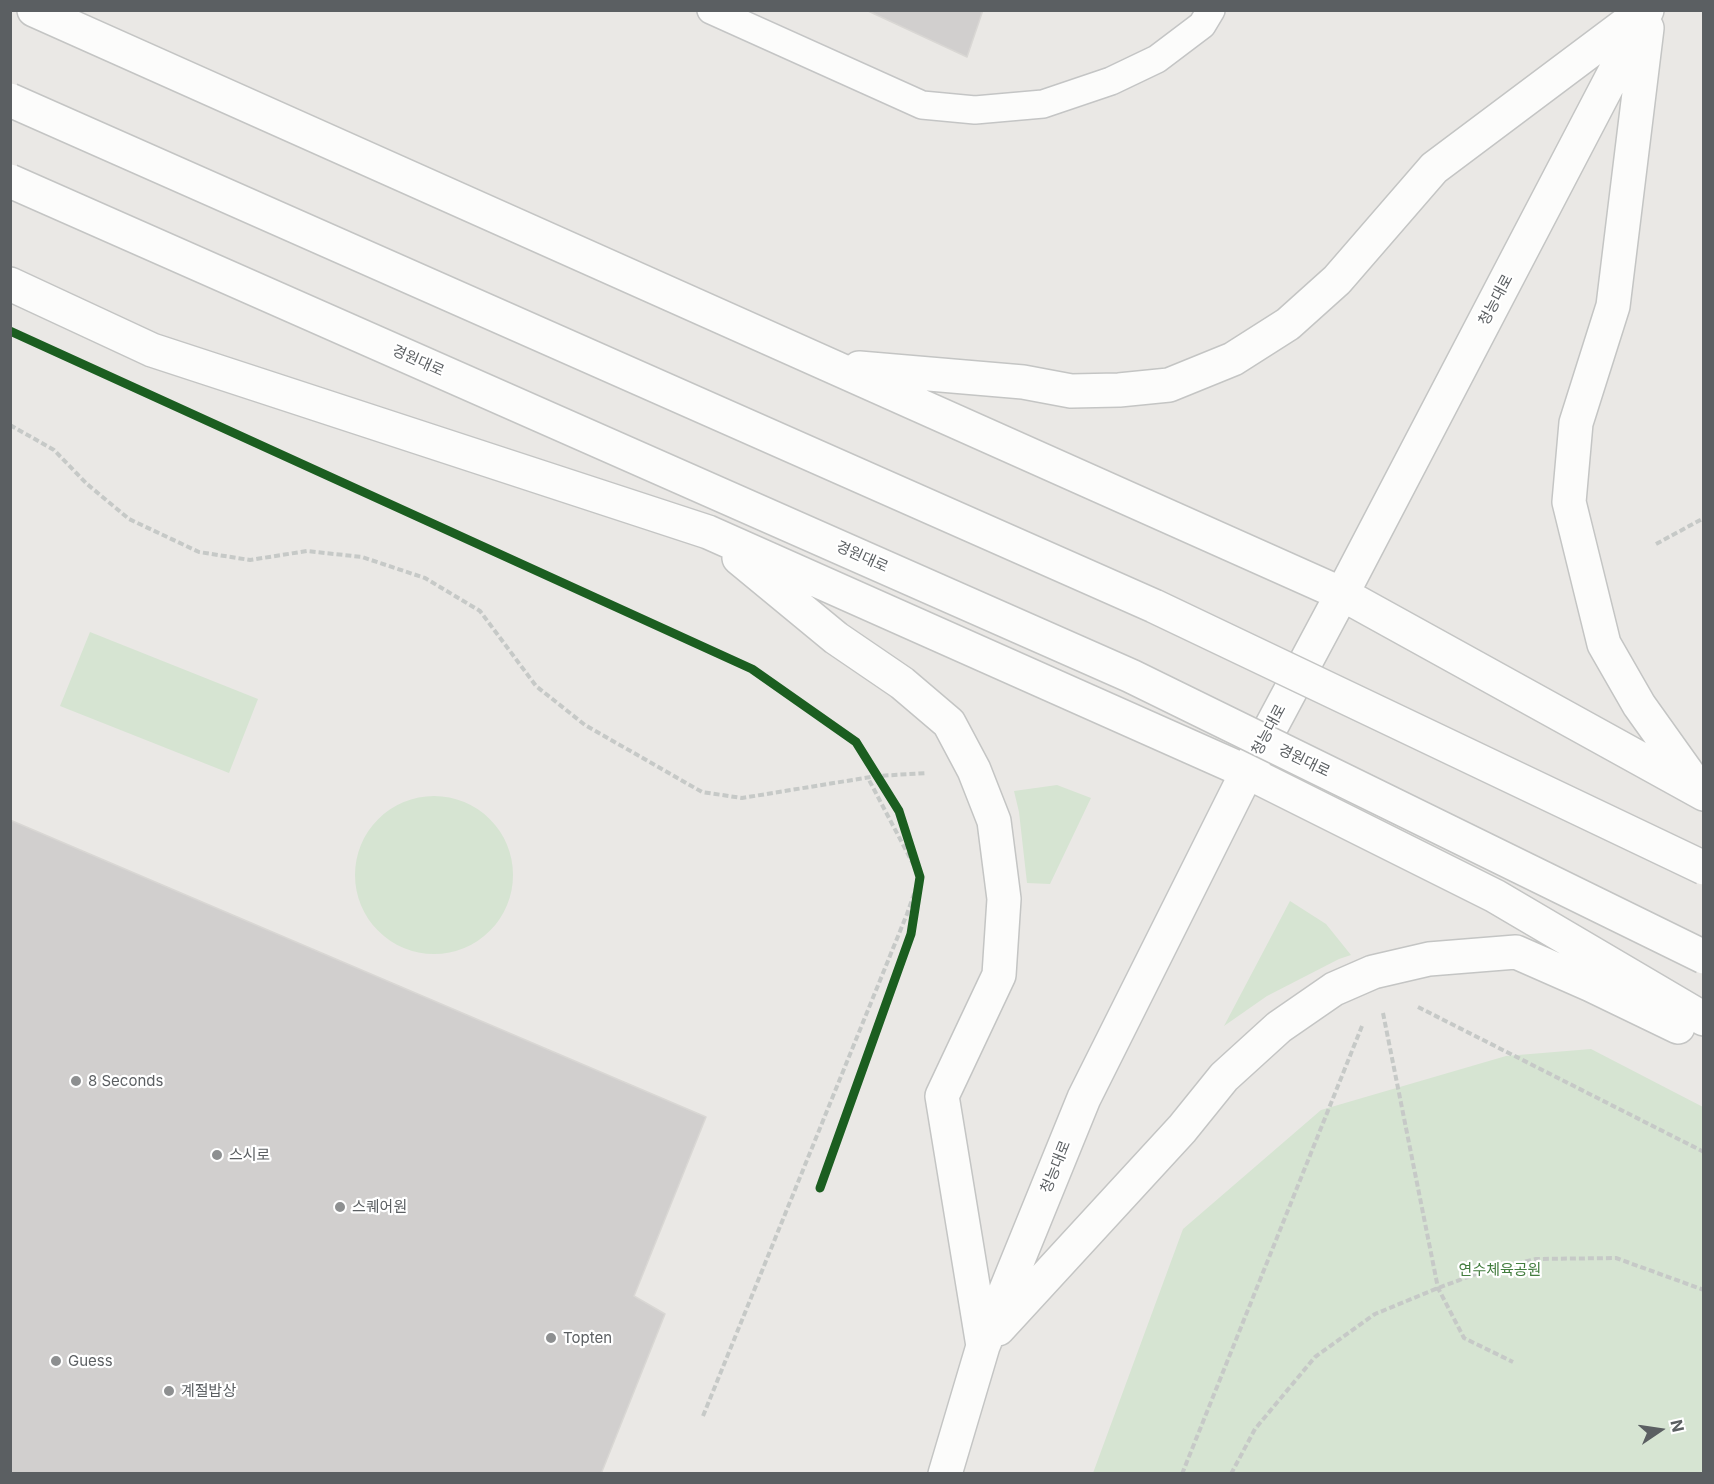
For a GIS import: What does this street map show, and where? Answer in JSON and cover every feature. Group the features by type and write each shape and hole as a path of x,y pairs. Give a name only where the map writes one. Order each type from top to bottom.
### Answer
{"main road":[{"path":"34,10 1342,594 1702,793"},
{"path":"833,366 1023,382 1083,391 1170,385 1233,359 1288,324 1337,280 1434,168 1647,10"},
{"path":"1647,10 1613,306 1576,423 1569,502 1604,644 1639,705 1702,793"},
{"name":"청능대로","path":"945,1473 983,1346 1084,1098 1247,772 1647,10"},
{"path":"10,100 1144,601 1704,868"},
{"name":"경원대로","path":"10,182 1131,676 1704,957"},
{"path":"10,284 153,350 708,532 1247,772 1495,896 1704,1019"},
{"path":"708,532 836,638 902,683 950,723 974,770 994,821 1004,899 999,975 942,1096 983,1346"},
{"path":"983,1346 1182,1129 1224,1077 1279,1027 1334,990 1373,972 1429,959 1516,952 1704,1039"}],"lane":[{"path":"711,10 922,105 975,110 1043,104 1111,81 1157,59 1202,25 1211,10"}],"path":[{"path":"10,425 54,450 87,484 129,519 199,552 250,560 307,551 362,557 425,578 480,611 536,686 585,726 702,792 742,798 875,777 920,877 703,1416"},
{"path":"1656,544 1704,518"},
{"path":"902,822 920,877 911,934"},
{"path":"1409,1002 1704,1152"},
{"path":"1382,1010 1438,1288 1464,1338 1513,1362"},
{"path":"1182,1473 1364,1019"},
{"path":"1231,1473 1255,1430 1315,1357 1375,1314 1438,1288 1484,1271 1536,1259 1616,1258 1704,1290"}],"green space":[{"path":"90,632 258,699 229,773 60,706"},
{"path":"1057,785 1091,798 1050,884 1027,883 1019,812 1014,791"},
{"path":"434,796 449,797 464,802 478,809 490,819 500,831 507,845 512,860 512,890 507,905 500,919 490,931 478,941 464,948 449,953 434,954 419,953 404,948 390,941 378,931 368,919 361,905 356,890 355,875 356,860 361,845 368,831 378,819 390,809 404,802 419,797"},
{"path":"1290,901 1326,924 1351,955 1267,996 1224,1026"},
{"name":"연수체육공원","path":"1591,1049 1703,1107 1703,1473 1093,1473 1183,1229 1321,1110 1506,1056"}],"building":[{"path":"866,10 983,10 967,57"},
{"name":"스퀘어원","path":"10,820 706,1117 634,1296 665,1314 601,1474 10,1474"}],"cycle path":[{"path":"10,331 752,669 856,742 899,811 920,877 911,934 820,1188"}],"place":[{"name":"8 Seconds","path":"76,1081"},
{"name":"스시로","path":"217,1155"},
{"name":"스퀘어원","path":"340,1207"},
{"name":"Topten","path":"551,1338"},
{"name":"Guess","path":"56,1361"},
{"name":"계절밥상","path":"169,1391"}]}
